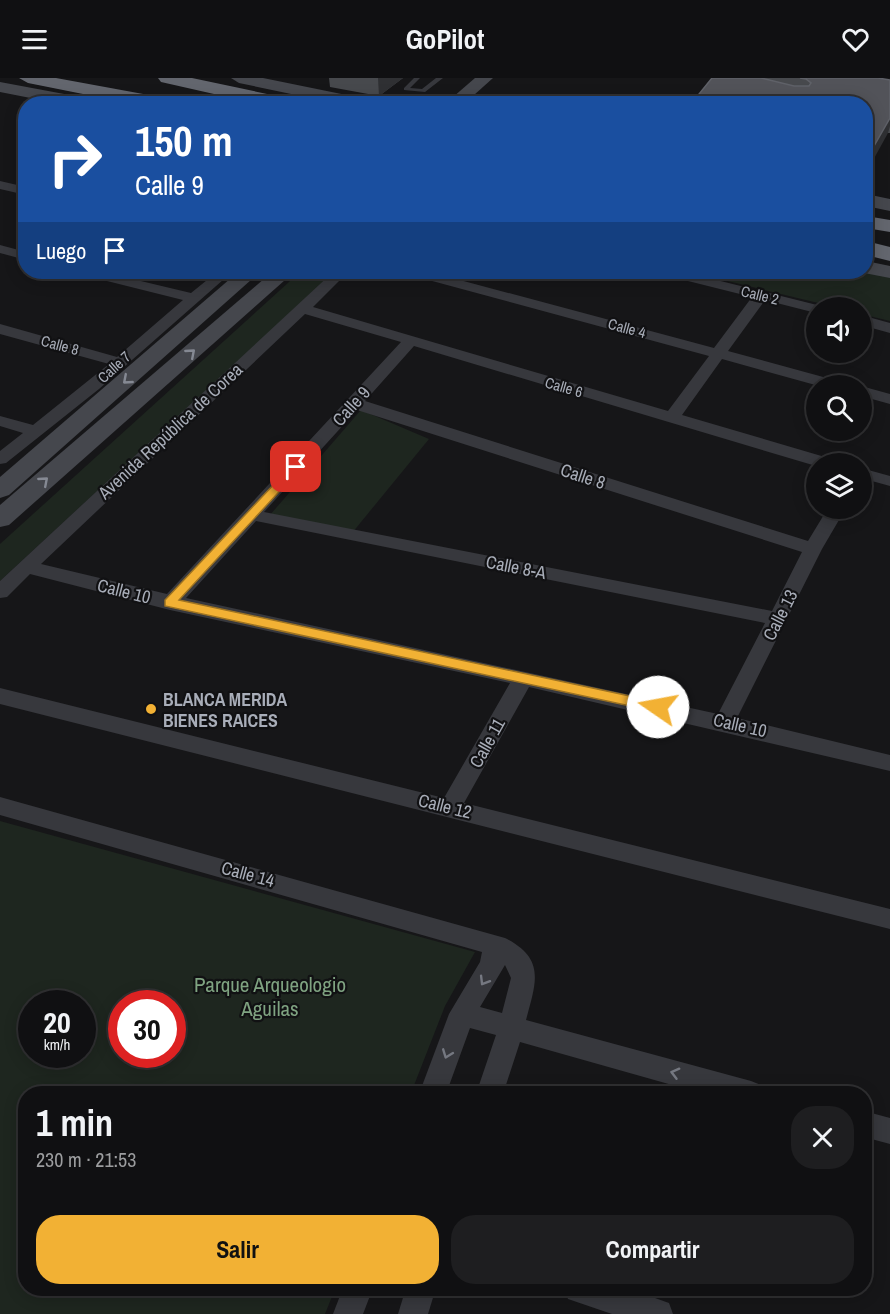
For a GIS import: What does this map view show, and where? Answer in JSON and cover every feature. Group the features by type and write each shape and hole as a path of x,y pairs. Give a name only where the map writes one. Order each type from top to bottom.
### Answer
{"highway":[{"path":"28,78 123,96"},
{"path":"167,78 253,84 273,96"},
{"path":"873,223 890,226"},
{"path":"873,250 890,254"}],"main road":[{"path":"463,96 485,78"},
{"path":"253,84 321,96"},
{"path":"488,96 501,85"},
{"path":"0,87 48,96"},
{"path":"873,201 890,205"},
{"path":"873,268 890,272"},
{"path":"0,490 105,399 228,279"},
{"path":"0,519 276,279"},
{"path":"58,412 105,399"}],"street":[{"path":"0,196 13,188"},
{"path":"0,249 18,254"},
{"path":"116,279 192,298"},
{"name":"Calle 7","path":"0,459 119,362 192,298 226,279"},
{"name":"Avenida República de Corea","path":"0,592 333,279"},
{"name":"Calle 4","path":"441,279 806,377"},
{"name":"Calle 2","path":"697,279 806,306"},
{"path":"671,418 761,295"},
{"name":"Calle 6","path":"301,308 806,457"},
{"path":"872,323 890,328"},
{"name":"Calle 8","path":"0,329 119,362"},
{"name":"Calle 9","path":"170,603 410,342"},
{"path":"872,394 890,399"},
{"name":"Calle 8","path":"353,403 813,549"},
{"path":"0,421 34,431"},
{"path":"872,476 890,481"},
{"name":"Calle 8-A","path":"253,515 778,619"},
{"name":"Calle 13","path":"725,721 831,519"},
{"name":"Calle 10","path":"26,567 170,603 725,721 890,763"},
{"name":"Calle 11","path":"451,807 523,679"},
{"name":"Calle 12","path":"0,696 451,807 890,919"},
{"name":"Calle 14","path":"0,806 496,945 509,952 520,965 524,978 511,1029"},
{"path":"435,1086 462,1014 486,979 496,945"},
{"path":"462,1014 721,1086"},
{"path":"492,1086 511,1029"},
{"path":"872,1126 890,1131"},
{"path":"348,1314 355,1296"},
{"path":"413,1314 419,1296"},
{"path":"603,1296 658,1314"}],"lane":[{"path":"417,78 406,89 423,91 440,78"}],"green space":[{"path":"873,274 890,277 890,321 872,317 872,297 806,297 806,300 719,279 873,279"},
{"path":"292,279 326,279 0,581 0,544"},
{"path":"361,410 429,439 352,533 270,515"},
{"name":"Parque Arqueologio Aguilas","path":"0,821 475,952 445,1006 414,1086 18,1086 18,1296 332,1296 325,1314 0,1314"}],"building":[{"path":"712,78 761,78 794,86 809,86 811,83 800,78 878,78 890,80 890,118 873,148 873,96 697,96"}],"place":[{"name":"BLANCA MERIDA BIENES RAICES","path":"151,709"}],"route":[{"path":"296,467 170,603 658,707"}]}
